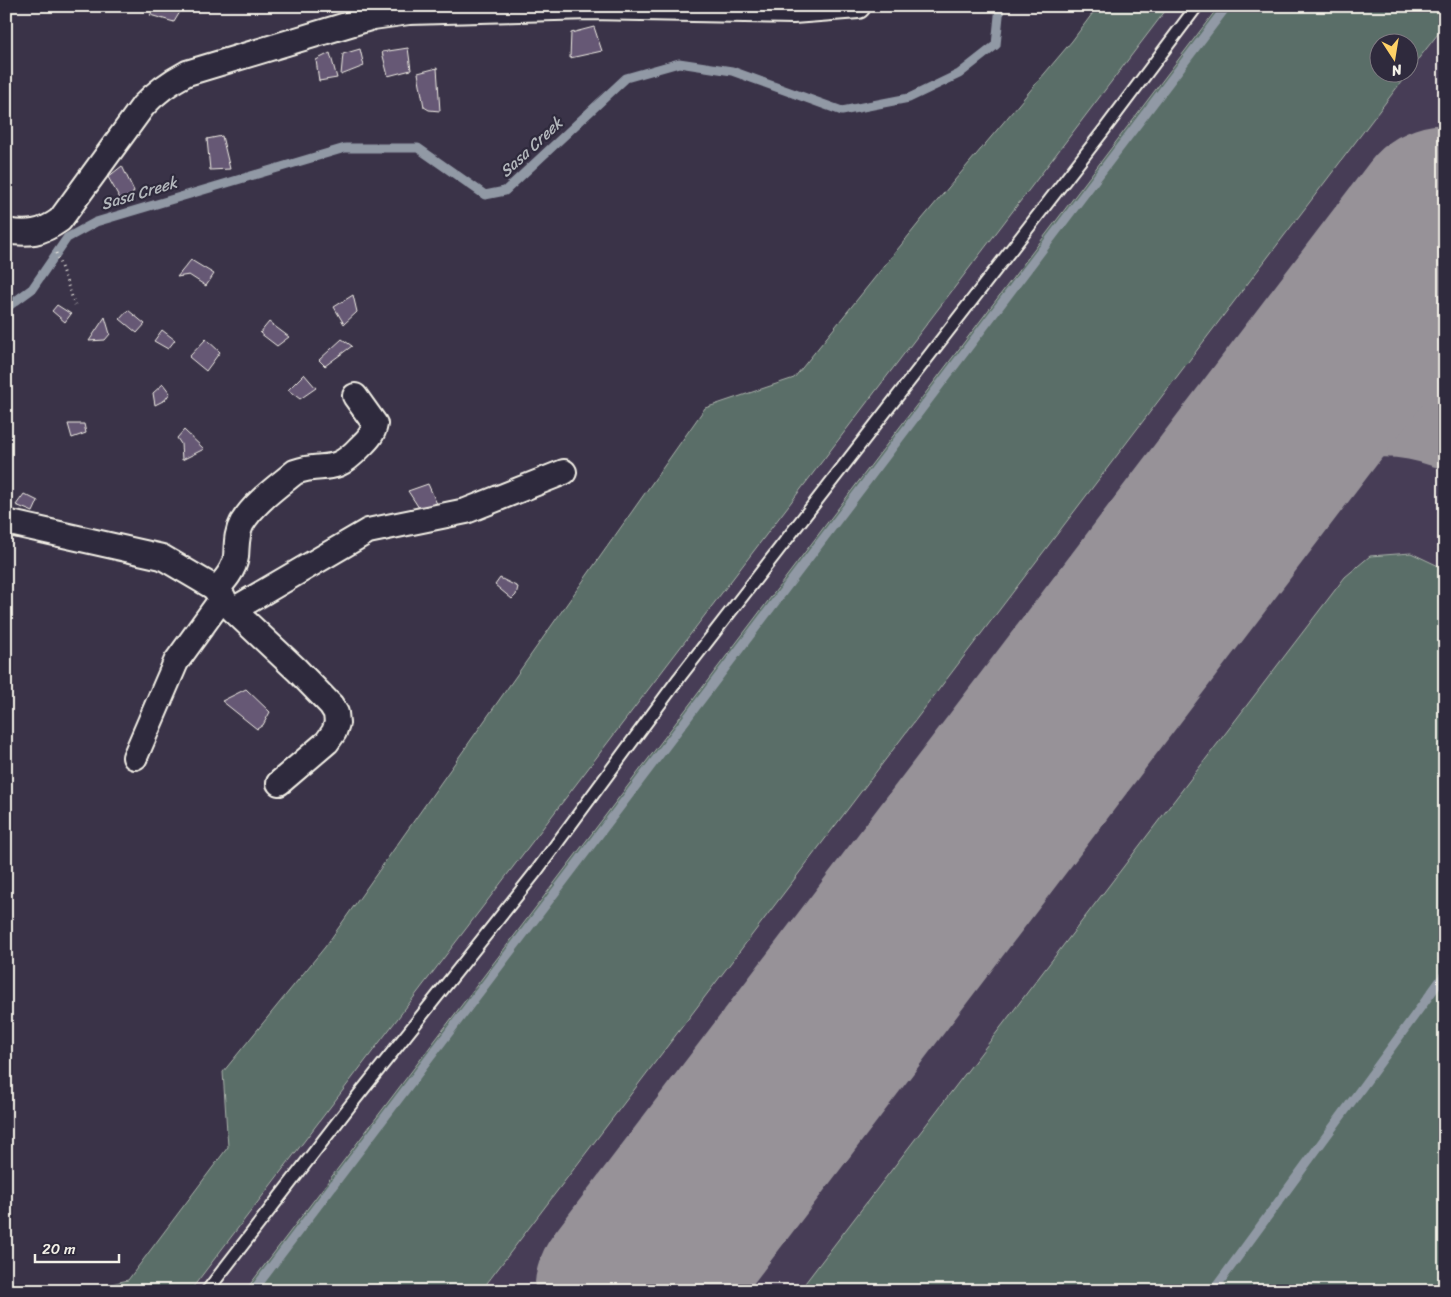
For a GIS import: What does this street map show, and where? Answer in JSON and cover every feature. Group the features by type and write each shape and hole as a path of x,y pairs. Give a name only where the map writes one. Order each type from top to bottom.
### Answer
{"street":[{"path":"6,231 35,233 48,228 60,220 143,106 155,92 171,82 187,73 373,17 411,9 591,7 793,11 858,6"},
{"path":"135,756 176,662 224,599 236,559 237,538 242,524 253,510 295,472 303,469 339,465 370,437 375,424 354,396"},
{"path":"224,599 368,531 466,511 564,472"},
{"path":"6,522 162,557 185,568 224,599 298,670 331,705 336,713 337,723 334,732 327,742 279,783"}],"lane":[{"path":"207,1291 349,1107 536,873 703,647 1104,130 1197,6"}],"path":[{"path":"54,248 74,305"}],"shaded area":[{"path":"1098,6 1445,6 1445,1291 81,1291 128,1280 228,1147 223,1072 325,947 705,408 794,378 922,219 1072,41"}],"green space":[{"path":"1098,6 1169,6 190,1291 81,1291 128,1280 228,1147 223,1072 325,947 705,408 794,378 922,219 1072,41"},
{"path":"1219,6 1445,6 1445,25 1418,59 1418,32 1368,32 1368,82 1401,82 481,1291 245,1291"},
{"path":"1411,553 1445,569 1445,1291 799,1291 1345,577 1370,556"}],"building":[{"path":"157,6 171,6 180,12 174,22 150,15"},
{"path":"594,27 602,51 570,58 571,33"},
{"path":"408,48 411,70 388,76 382,52"},
{"path":"360,49 364,66 341,75 343,54"},
{"path":"330,53 337,78 319,81 316,60"},
{"path":"437,68 440,111 429,110 424,107 418,73"},
{"path":"222,136 230,169 210,170 207,139"},
{"path":"122,166 134,191 130,198 122,202 108,177"},
{"path":"191,260 214,274 206,286 189,275 177,277"},
{"path":"353,295 357,312 344,324 334,307"},
{"path":"57,305 71,314 65,322 52,311"},
{"path":"128,310 145,324 137,333 120,319"},
{"path":"105,317 110,334 105,340 89,341"},
{"path":"269,322 289,337 277,346 260,333"},
{"path":"162,330 175,340 168,349 154,341"},
{"path":"206,339 220,352 206,371 189,357"},
{"path":"342,339 352,346 325,366 319,360"},
{"path":"304,374 316,388 300,399 288,390"},
{"path":"163,384 170,393 165,400 155,405 153,393"},
{"path":"68,424 84,424 86,433 72,438"},
{"path":"184,430 204,449 182,460 181,444 177,438"},
{"path":"428,484 437,504 421,511 408,491"},
{"path":"24,494 38,501 33,512 16,505"},
{"path":"500,578 518,587 516,595 512,599 495,585"},
{"path":"246,689 270,712 263,725 257,729 222,701"}],"waterway":[{"name":"Sasa Creek","path":"6,308 32,289 67,238 96,222 345,148 418,148 485,195 505,191 626,78 679,63 732,71 842,111 909,98 959,74 996,45 1000,6"},
{"path":"253,1291 1227,6"},
{"path":"1213,1291 1445,974"}],"taxiway":[{"path":"1445,221 1430,269 1423,309 1428,349 1445,397"},
{"path":"1250,475 1270,458 1293,444 1316,433 1341,425 1393,420 1419,423 1445,431"}],"runway":[{"path":"629,1291 1445,219"}]}
